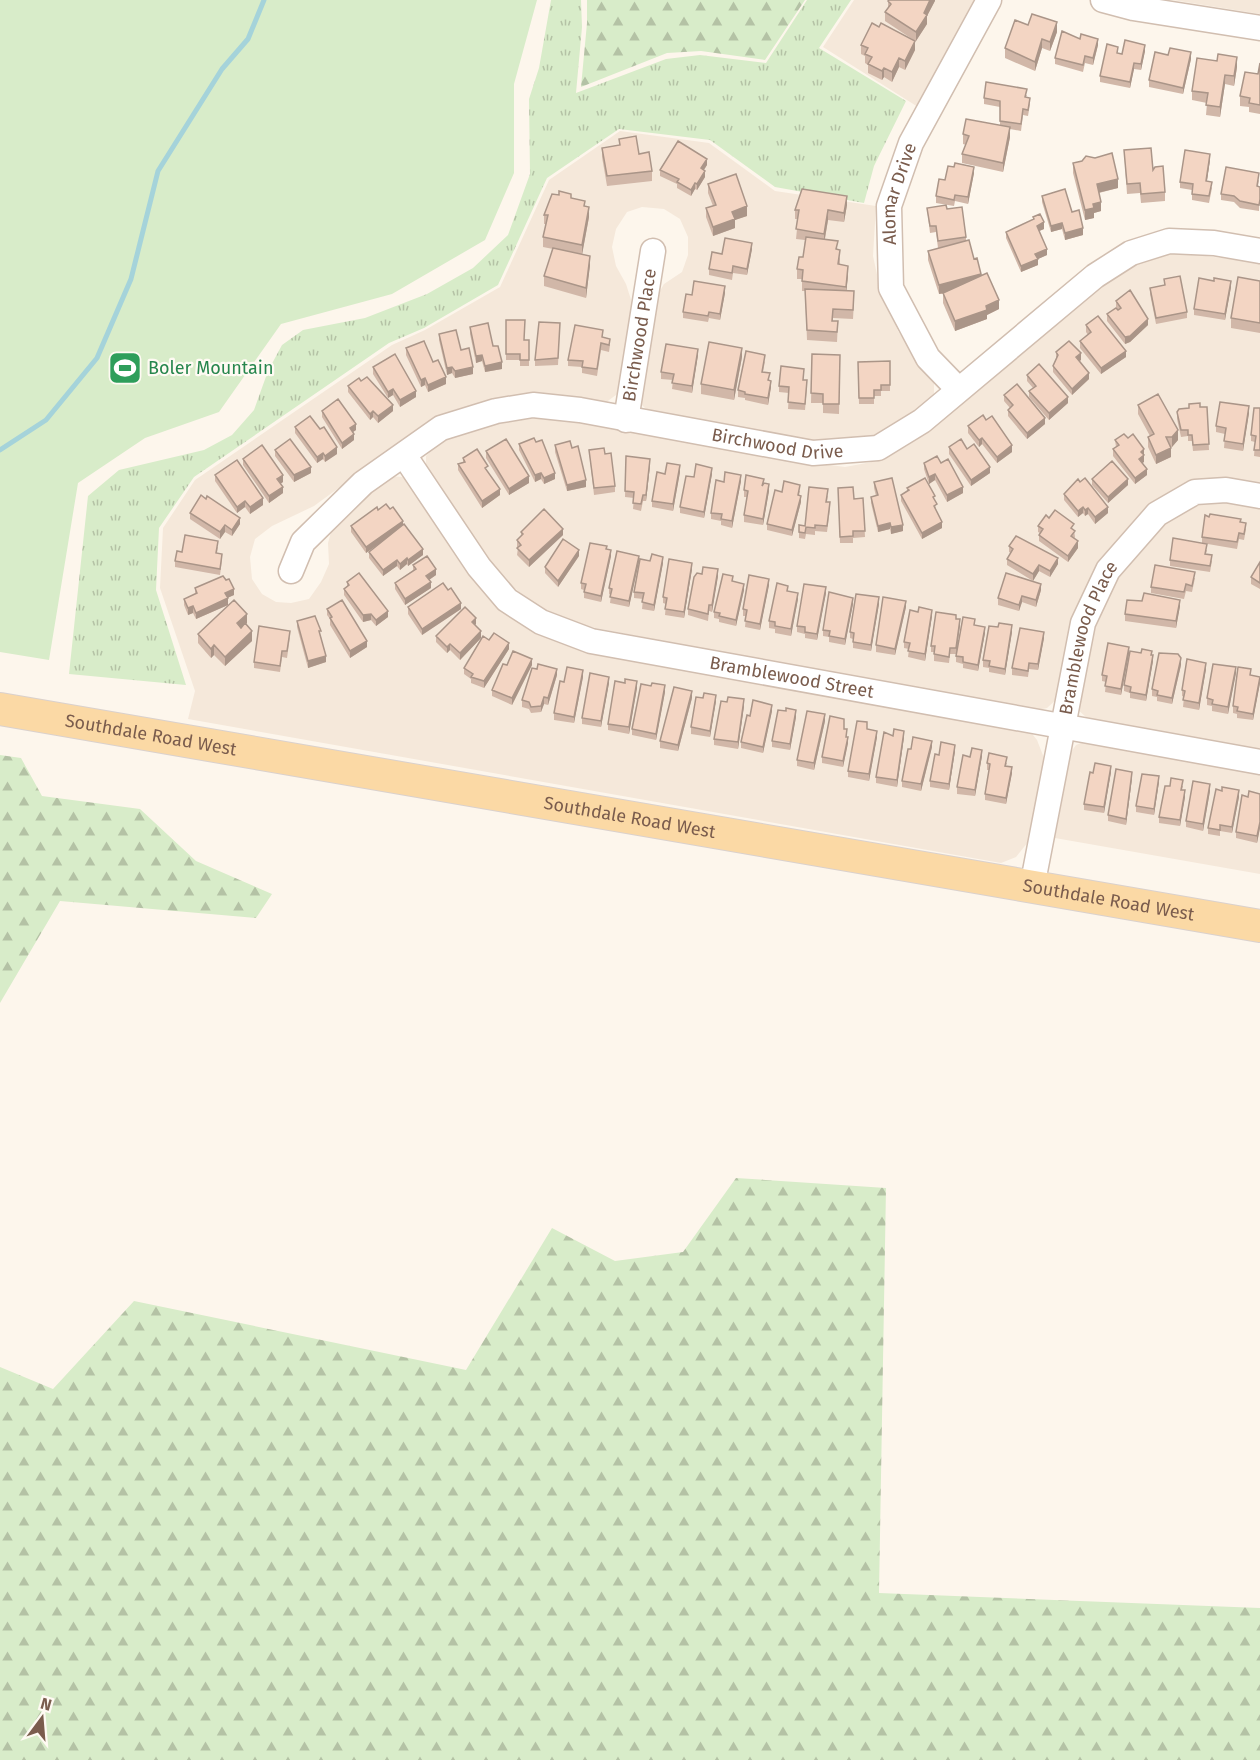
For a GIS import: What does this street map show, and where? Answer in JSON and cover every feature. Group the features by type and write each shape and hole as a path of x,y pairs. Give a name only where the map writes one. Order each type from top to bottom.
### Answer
{"main road":[{"name":"Southdale Road West","path":"0,709 1260,926"}],"street":[{"name":"Alomar Drive","path":"958,388 928,358 891,288 889,206 911,143 989,0"},
{"path":"1103,0 1133,8 1260,28"},
{"name":"Birchwood Drive","path":"291,571 303,542 363,483 441,428 505,409 533,405 813,453 878,448 922,421 958,388 1095,276 1131,253 1169,241 1214,243 1260,251"},
{"name":"Birchwood Place","path":"626,420 653,251"},
{"name":"Bramblewood Street","path":"404,455 479,567 507,600 541,622 591,641 1260,762"},
{"name":"Bramblewood Place","path":"1032,887 1083,622 1108,570 1157,514 1195,492 1226,490 1260,496"}],"shaded area":[{"path":"854,0 974,0 918,107 823,47"},
{"path":"1173,0 1260,0 1260,14"},
{"path":"620,131 709,143 775,191 876,206 873,256 878,279 898,331 934,381 934,394 924,406 892,429 867,441 841,444 805,440 656,414 645,408 638,401 653,303 664,284 682,272 688,255 688,237 680,219 664,209 642,207 627,212 616,229 612,247 616,266 626,284 633,306 620,392 601,406 483,402 454,410 429,422 314,506 272,526 255,539 250,557 252,579 262,594 276,602 291,603 309,599 321,582 329,564 328,543 336,514 385,476 404,477 471,573 522,621 1029,730 1037,740 1044,758 1028,842 1016,857 1001,863 188,719 195,691 160,588 163,528 195,480 392,345 425,330 500,287 549,180"},
{"path":"1168,251 1260,263 1260,487 1217,480 1091,583 1076,608 1059,697 1047,708 1034,711 585,626 543,611 498,575 426,470 426,456 438,443 472,427 550,416 845,467 877,461 907,446 981,389 1102,285 1135,262"},
{"path":"1215,499 1260,505 1260,749 1087,718 1076,708 1075,692 1104,590 1169,516 1194,502"},
{"path":"1086,741 1260,770 1260,874 1055,838 1071,752 1076,745"}],"green space":[{"name":"Boler Mountain","path":"0,0 537,0 514,84 514,173 485,240 392,294 281,324 219,412 145,438 78,483 49,660 0,652"},
{"path":"551,0 581,0 582,27 576,93 666,59 700,55 766,63 807,0 851,0 819,48 906,101 874,166 864,203 775,187 710,140 619,129 547,178 498,285 424,328 389,343 194,477 159,528 156,590 186,685 69,674 88,496 119,470 204,450 232,435 254,410 268,371 282,345 303,330 365,318 427,294 473,268 508,235 530,174 529,99 539,68"},
{"path":"587,0 805,0 765,60 701,51 667,53 581,87"},
{"path":"0,755 21,758 42,796 140,809 196,861 272,894 256,918 60,901 0,1003"},
{"path":"736,1178 886,1188 879,1593 1260,1608 1260,1760 0,1760 0,1367 53,1389 134,1301 466,1370 552,1228 615,1261 683,1252"}],"building":[{"path":"889,0 930,0 924,13 927,15 916,32 885,12 891,4"},
{"path":"1032,14 1057,22 1050,42 1042,39 1035,62 1005,48 1015,20 1028,25"},
{"path":"872,23 879,27 881,23 915,41 905,61 899,58 892,72 884,68 882,71 868,64 872,57 865,54 868,48 861,45"},
{"path":"1062,31 1080,39 1081,34 1098,39 1093,58 1085,56 1083,65 1055,58"},
{"path":"1125,40 1145,45 1141,64 1134,63 1130,82 1100,76 1107,44 1118,47 1117,53 1122,54"},
{"path":"1170,48 1191,52 1183,88 1149,80 1155,52 1168,55"},
{"path":"1218,54 1237,57 1234,76 1225,75 1220,107 1206,105 1208,93 1192,91 1197,58 1217,61"},
{"path":"1260,63 1260,105 1249,103 1250,98 1240,96 1245,72 1258,74"},
{"path":"986,82 1027,89 1025,97 1030,98 1028,110 1023,109 1021,124 1000,121 1000,101 984,98"},
{"path":"966,119 1010,127 1003,163 962,154 969,136 963,134"},
{"path":"636,136 639,154 649,152 652,171 607,176 602,148 620,145 619,139"},
{"path":"678,141 707,159 701,168 705,171 691,190 677,182 679,179 660,170"},
{"path":"1151,148 1153,170 1155,167 1163,166 1165,192 1141,194 1140,183 1127,184 1124,150"},
{"path":"1185,150 1210,154 1206,181 1212,182 1209,196 1192,194 1193,184 1180,182"},
{"path":"1112,153 1118,179 1097,184 1101,202 1093,204 1094,208 1085,210 1073,163 1082,161 1086,156 1095,158"},
{"path":"955,163 974,167 968,197 955,195 954,200 936,196 939,179 945,180 948,166 954,167"},
{"path":"1226,167 1259,173 1257,186 1260,187 1259,205 1221,194"},
{"path":"736,174 747,206 732,212 735,219 713,227 706,208 716,205 708,184"},
{"path":"802,189 847,196 844,213 828,210 824,234 796,229 799,210 795,210"},
{"path":"1065,189 1072,212 1079,210 1083,228 1065,233 1062,223 1051,226 1042,196"},
{"path":"559,191 571,194 571,198 585,201 584,206 589,207 582,245 543,237 548,215 544,215 552,194 559,195"},
{"path":"946,205 947,209 962,207 966,237 938,241 936,226 930,226 927,208"},
{"path":"1040,214 1044,222 1037,226 1047,249 1035,254 1038,259 1021,266 1006,232"},
{"path":"806,237 838,241 836,249 840,250 838,264 848,266 846,287 802,281 803,270 797,269 799,257 803,257"},
{"path":"725,238 752,243 747,269 733,266 732,273 709,269 712,252 722,254"},
{"path":"969,240 981,274 939,285 928,251"},
{"path":"553,248 590,256 586,288 544,276"},
{"path":"987,273 999,300 986,306 987,310 955,321 943,293"},
{"path":"1180,276 1187,312 1156,318 1150,288 1165,285 1164,279"},
{"path":"1238,277 1260,281 1260,323 1231,318"},
{"path":"1199,278 1231,281 1225,314 1194,309"},
{"path":"694,281 725,286 720,314 709,312 708,316 683,312 686,294 692,295"},
{"path":"805,289 854,291 853,310 833,309 832,321 838,321 837,332 807,330"},
{"path":"1130,290 1148,319 1130,336 1125,337 1107,314 1116,308 1118,310 1121,308 1116,301"},
{"path":"1098,316 1126,351 1101,368 1080,341 1091,332 1086,325"},
{"path":"506,320 525,320 524,340 529,340 529,360 520,360 520,354 506,354"},
{"path":"539,322 560,323 558,358 535,360"},
{"path":"488,323 493,346 498,346 502,362 485,366 482,355 476,356 470,327"},
{"path":"575,325 603,330 602,337 610,339 609,345 601,343 597,369 582,367 583,361 568,360"},
{"path":"456,330 461,350 469,348 473,367 455,371 452,367 447,368 439,334"},
{"path":"424,341 433,362 438,360 446,377 428,385 425,378 421,380 406,348"},
{"path":"1069,341 1081,353 1076,357 1089,373 1072,389 1053,366 1058,355 1056,352"},
{"path":"709,342 742,348 734,390 701,384"},
{"path":"666,344 698,349 692,386 672,383 674,374 661,372"},
{"path":"746,351 765,355 762,372 770,373 768,380 771,381 768,398 745,394 738,390"},
{"path":"395,354 416,391 400,400 393,389 388,392 373,367"},
{"path":"812,354 840,355 839,404 823,404 823,394 811,393"},
{"path":"890,361 890,385 881,385 881,390 874,390 874,398 859,398 858,362"},
{"path":"1039,364 1068,397 1049,413 1029,391 1036,386 1027,375"},
{"path":"781,366 804,369 803,380 807,380 805,404 788,402 789,387 779,386"},
{"path":"367,377 393,405 378,416 373,411 370,414 348,386 359,378 361,381"},
{"path":"1017,384 1045,418 1027,433 1008,410 1013,405 1004,395"},
{"path":"1158,394 1178,430 1172,437 1166,437 1171,448 1156,455 1148,437 1154,434 1138,405"},
{"path":"338,399 356,424 350,428 354,434 342,443 322,411"},
{"path":"1220,402 1249,406 1243,444 1224,441 1226,428 1216,426"},
{"path":"1200,403 1200,407 1207,407 1209,444 1193,445 1192,435 1188,435 1188,430 1181,430 1177,412 1179,409 1189,408 1189,404"},
{"path":"1254,408 1260,408 1260,450 1254,450 1256,436 1251,435"},
{"path":"983,415 986,420 992,416 1012,445 997,457 982,438 979,440 968,426"},
{"path":"310,416 320,429 324,427 337,447 325,456 323,453 317,457 295,427"},
{"path":"1124,434 1128,438 1133,434 1144,449 1141,452 1144,455 1139,459 1147,469 1135,478 1113,449 1119,445 1115,440"},
{"path":"534,438 536,442 542,440 555,473 544,478 541,473 535,475 519,444"},
{"path":"290,439 311,467 294,475 275,450"},
{"path":"506,439 529,476 509,489 486,451"},
{"path":"961,439 967,449 974,444 990,467 971,480 949,447"},
{"path":"570,441 572,448 578,446 586,480 567,485 555,445"},
{"path":"262,445 283,475 277,479 283,487 269,496 243,459"},
{"path":"604,448 605,454 611,453 615,486 594,488 589,450"},
{"path":"477,449 488,466 485,468 500,489 482,501 458,464 465,462 463,458"},
{"path":"626,456 650,459 646,495 643,495 641,504 633,503 634,492 625,491"},
{"path":"937,456 941,463 948,459 963,487 947,495 935,474 929,477 924,463"},
{"path":"237,460 263,498 250,507 245,501 237,507 215,475"},
{"path":"1112,461 1128,479 1108,497 1092,479"},
{"path":"667,463 680,465 673,504 652,501 657,472 665,474"},
{"path":"696,464 712,468 704,512 680,507 686,476 694,477"},
{"path":"725,472 741,475 732,521 721,519 722,514 711,513 716,480 724,482"},
{"path":"746,475 764,479 762,486 764,483 769,484 763,519 744,515 748,491 744,490"},
{"path":"892,478 903,525 891,527 890,523 878,526 871,497 878,495 874,482"},
{"path":"925,478 935,496 933,497 937,504 934,506 942,522 922,533 901,495 909,490 907,488"},
{"path":"1085,478 1108,507 1095,517 1088,508 1085,510 1083,507 1078,511 1064,494 1078,479 1080,482"},
{"path":"784,481 800,485 798,495 801,496 792,530 767,524 775,490 782,492"},
{"path":"809,487 828,489 826,502 830,502 827,526 806,527 805,533 799,532 799,525 805,526"},
{"path":"853,487 854,499 863,498 865,531 853,531 853,536 840,537 838,488"},
{"path":"201,495 206,499 207,496 240,518 232,530 225,525 220,532 190,513"},
{"path":"386,504 390,509 393,507 403,521 366,547 351,526 377,507 378,510"},
{"path":"544,509 563,529 529,560 517,548 521,545 517,540 523,534 521,532"},
{"path":"1055,510 1074,524 1071,528 1075,531 1071,536 1078,541 1068,556 1039,535 1043,529 1038,526 1046,515 1049,518"},
{"path":"1210,514 1241,519 1240,522 1246,523 1244,534 1239,533 1237,542 1202,537 1205,515 1209,517"},
{"path":"404,524 423,549 408,560 407,558 400,564 397,560 383,570 369,552"},
{"path":"185,535 218,541 216,553 222,554 220,569 175,561 177,551 182,552"},
{"path":"1016,536 1058,558 1050,571 1039,565 1033,574 1007,559 1013,549 1009,546"},
{"path":"1173,538 1207,544 1205,554 1212,555 1210,566 1170,560"},
{"path":"563,539 579,550 558,581 545,567"},
{"path":"590,543 607,546 606,549 611,550 601,596 584,592 586,584 581,583"},
{"path":"617,551 639,556 629,601 610,597 612,589 609,588"},
{"path":"652,554 663,557 654,605 642,602 644,593 634,592 640,559 650,561"},
{"path":"427,556 436,569 426,576 431,582 405,599 395,583 416,569 413,565"},
{"path":"669,559 692,563 684,612 665,609 667,598 663,597"},
{"path":"1260,562 1260,583 1251,577"},
{"path":"1155,565 1195,572 1192,586 1186,584 1184,592 1151,587"},
{"path":"703,567 718,569 712,605 709,605 708,614 688,609 694,577 697,573 702,574"},
{"path":"359,573 388,611 376,620 371,614 363,615 344,589 349,585 347,582"},
{"path":"1006,573 1041,584 1036,600 1022,596 1019,605 998,598"},
{"path":"723,574 733,576 732,581 744,584 736,620 719,616 720,613 714,612"},
{"path":"749,575 769,579 760,624 745,621 747,610 743,609"},
{"path":"223,576 226,580 229,579 234,589 225,593 228,598 196,613 193,606 188,608 184,599 197,593 195,588"},
{"path":"443,583 448,590 451,588 461,603 422,629 408,607"},
{"path":"777,583 788,586 787,591 798,593 791,629 775,626 775,622 769,621"},
{"path":"804,584 826,587 817,634 805,632 805,627 797,626"},
{"path":"829,592 853,598 845,639 829,636 830,631 823,630"},
{"path":"1144,593 1180,600 1176,621 1125,614 1127,600 1142,601"},
{"path":"856,594 879,597 871,645 853,642 854,633 850,632"},
{"path":"883,597 906,601 895,649 876,645"},
{"path":"234,600 247,614 237,623 241,628 245,623 252,631 225,657 214,645 211,649 198,634"},
{"path":"342,600 367,641 350,651 327,609"},
{"path":"465,607 476,618 472,622 481,631 460,653 450,644 447,647 436,636"},
{"path":"919,607 932,610 925,654 908,651 910,643 904,642 910,610 918,612"},
{"path":"936,612 956,615 956,619 960,619 956,648 950,648 949,657 934,654 935,646 931,646"},
{"path":"315,616 321,631 319,631 326,656 308,661 297,621"},
{"path":"963,617 975,619 974,625 985,627 978,665 963,662 963,657 956,656"},
{"path":"999,623 1012,625 1005,669 989,666 990,661 983,660 989,626 998,627"},
{"path":"259,626 290,631 287,651 282,651 280,666 254,662"},
{"path":"1020,628 1044,632 1038,664 1029,663 1028,671 1012,668"},
{"path":"494,633 509,643 484,681 471,677 473,674 464,668 483,636 489,640"},
{"path":"1108,643 1129,647 1121,689 1105,686 1107,676 1102,675"},
{"path":"1142,649 1152,651 1151,655 1153,655 1146,695 1130,692 1131,687 1124,685 1130,651 1141,653"},
{"path":"513,651 532,659 512,698 492,690 503,664 507,665"},
{"path":"1159,653 1178,654 1181,658 1172,698 1157,695 1158,691 1152,689"},
{"path":"1187,659 1206,663 1199,703 1183,700 1185,691 1182,690"},
{"path":"538,664 557,669 548,698 544,697 541,706 531,707 529,702 522,700 532,668 537,669"},
{"path":"1213,664 1236,667 1228,707 1212,704 1213,700 1207,698"},
{"path":"567,667 583,670 574,717 554,713 560,681 564,682"},
{"path":"1238,667 1251,669 1250,675 1260,677 1253,714 1237,711 1238,707 1233,706"},
{"path":"590,673 609,677 601,721 582,718"},
{"path":"625,679 637,681 629,727 608,724 615,681 625,683"},
{"path":"652,683 665,685 656,734 632,729 641,684 651,686"},
{"path":"674,687 692,691 678,745 660,741"},
{"path":"704,693 716,695 710,731 691,727 696,697 703,698"},
{"path":"728,697 744,699 738,742 714,739 721,701 727,702"},
{"path":"753,700 772,705 763,747 741,742"},
{"path":"786,708 796,710 790,744 772,741 778,710 786,711"},
{"path":"807,711 825,714 814,763 797,760"},
{"path":"830,716 844,719 844,729 847,729 846,737 848,737 843,761 822,757"},
{"path":"857,721 867,722 867,729 877,731 869,774 848,771"},
{"path":"894,729 904,731 897,780 876,777 884,732 893,736"},
{"path":"913,737 932,741 921,784 902,781 908,749 911,749"},
{"path":"941,742 955,745 949,784 930,781 935,754 939,755"},
{"path":"972,748 982,750 975,790 957,787 963,755 970,757"},
{"path":"989,753 1007,757 1005,766 1012,767 1006,798 985,794 990,764 987,763"},
{"path":"1095,763 1111,766 1104,807 1084,804 1090,772 1093,773"},
{"path":"1116,769 1132,772 1126,819 1108,815"},
{"path":"1142,774 1159,776 1154,809 1136,806"},
{"path":"1171,778 1183,780 1181,790 1185,790 1180,820 1159,817 1165,786 1170,786"},
{"path":"1193,781 1210,784 1203,824 1186,821"},
{"path":"1222,787 1239,790 1232,827 1220,825 1220,830 1208,828 1216,789 1222,791"},
{"path":"1249,791 1260,794 1260,822 1257,836 1236,832 1242,795 1248,797"}],"waterway":[{"path":"0,450 46,420 97,358 131,279 158,171 222,69 248,39 264,0"}],"place":[{"name":"Boler Mountain","path":"125,368"}]}
